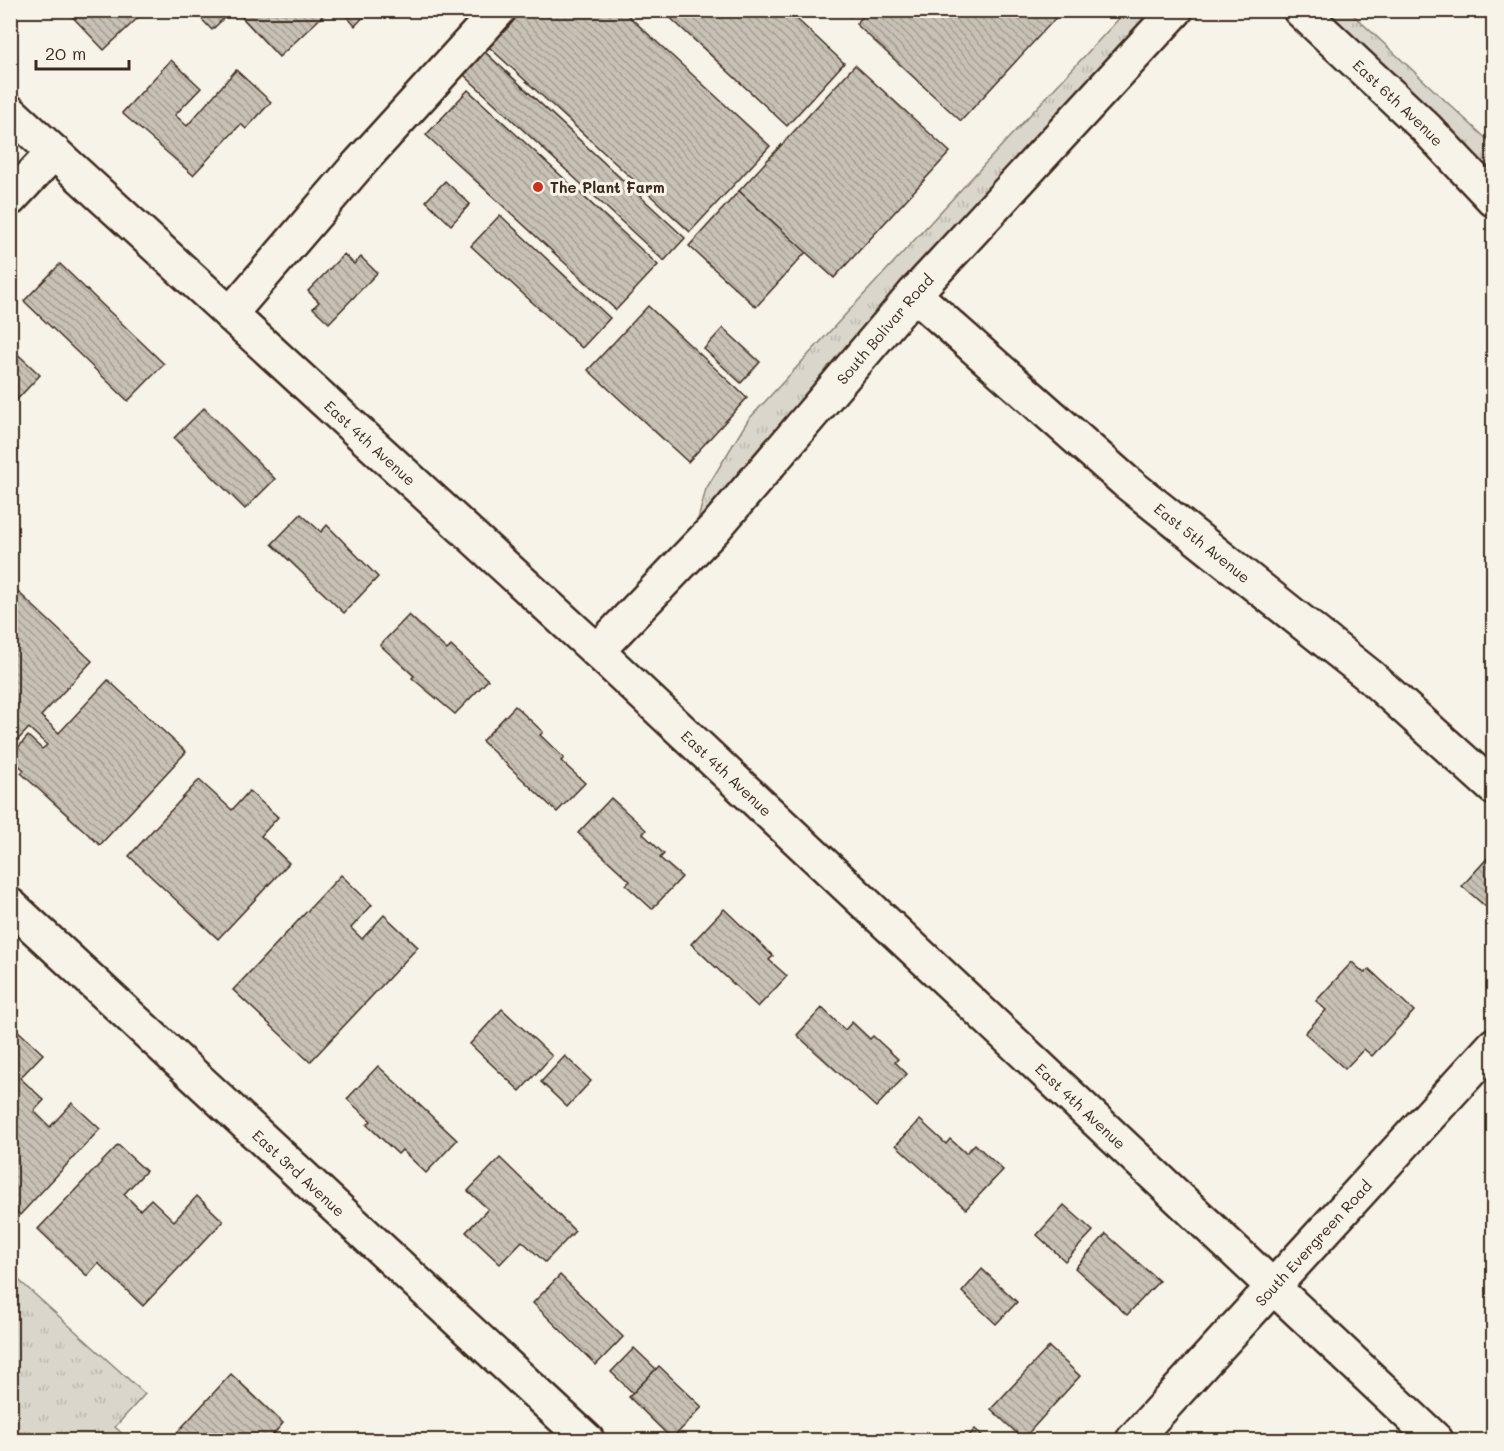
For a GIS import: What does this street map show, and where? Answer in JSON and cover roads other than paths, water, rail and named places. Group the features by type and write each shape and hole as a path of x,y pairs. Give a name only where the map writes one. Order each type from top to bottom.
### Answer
{"street":[{"path":"230,314 357,166 499,10"},
{"name":"South Bolivar Road","path":"597,651 715,528 914,294 1176,10"},
{"name":"East 6th Avenue","path":"1300,10 1426,128 1494,200"},
{"name":"East 4th Avenue","path":"10,112 597,651 1436,1440"},
{"path":"10,199 54,152"},
{"name":"East 5th Avenue","path":"914,294 1125,481 1371,676 1494,788"},
{"name":"East 3rd Avenue","path":"10,905 587,1440"},
{"name":"South Evergreen Road","path":"1133,1440 1494,1045"}],"place":[{"name":"The Plant Farm","path":"538,187"}]}
